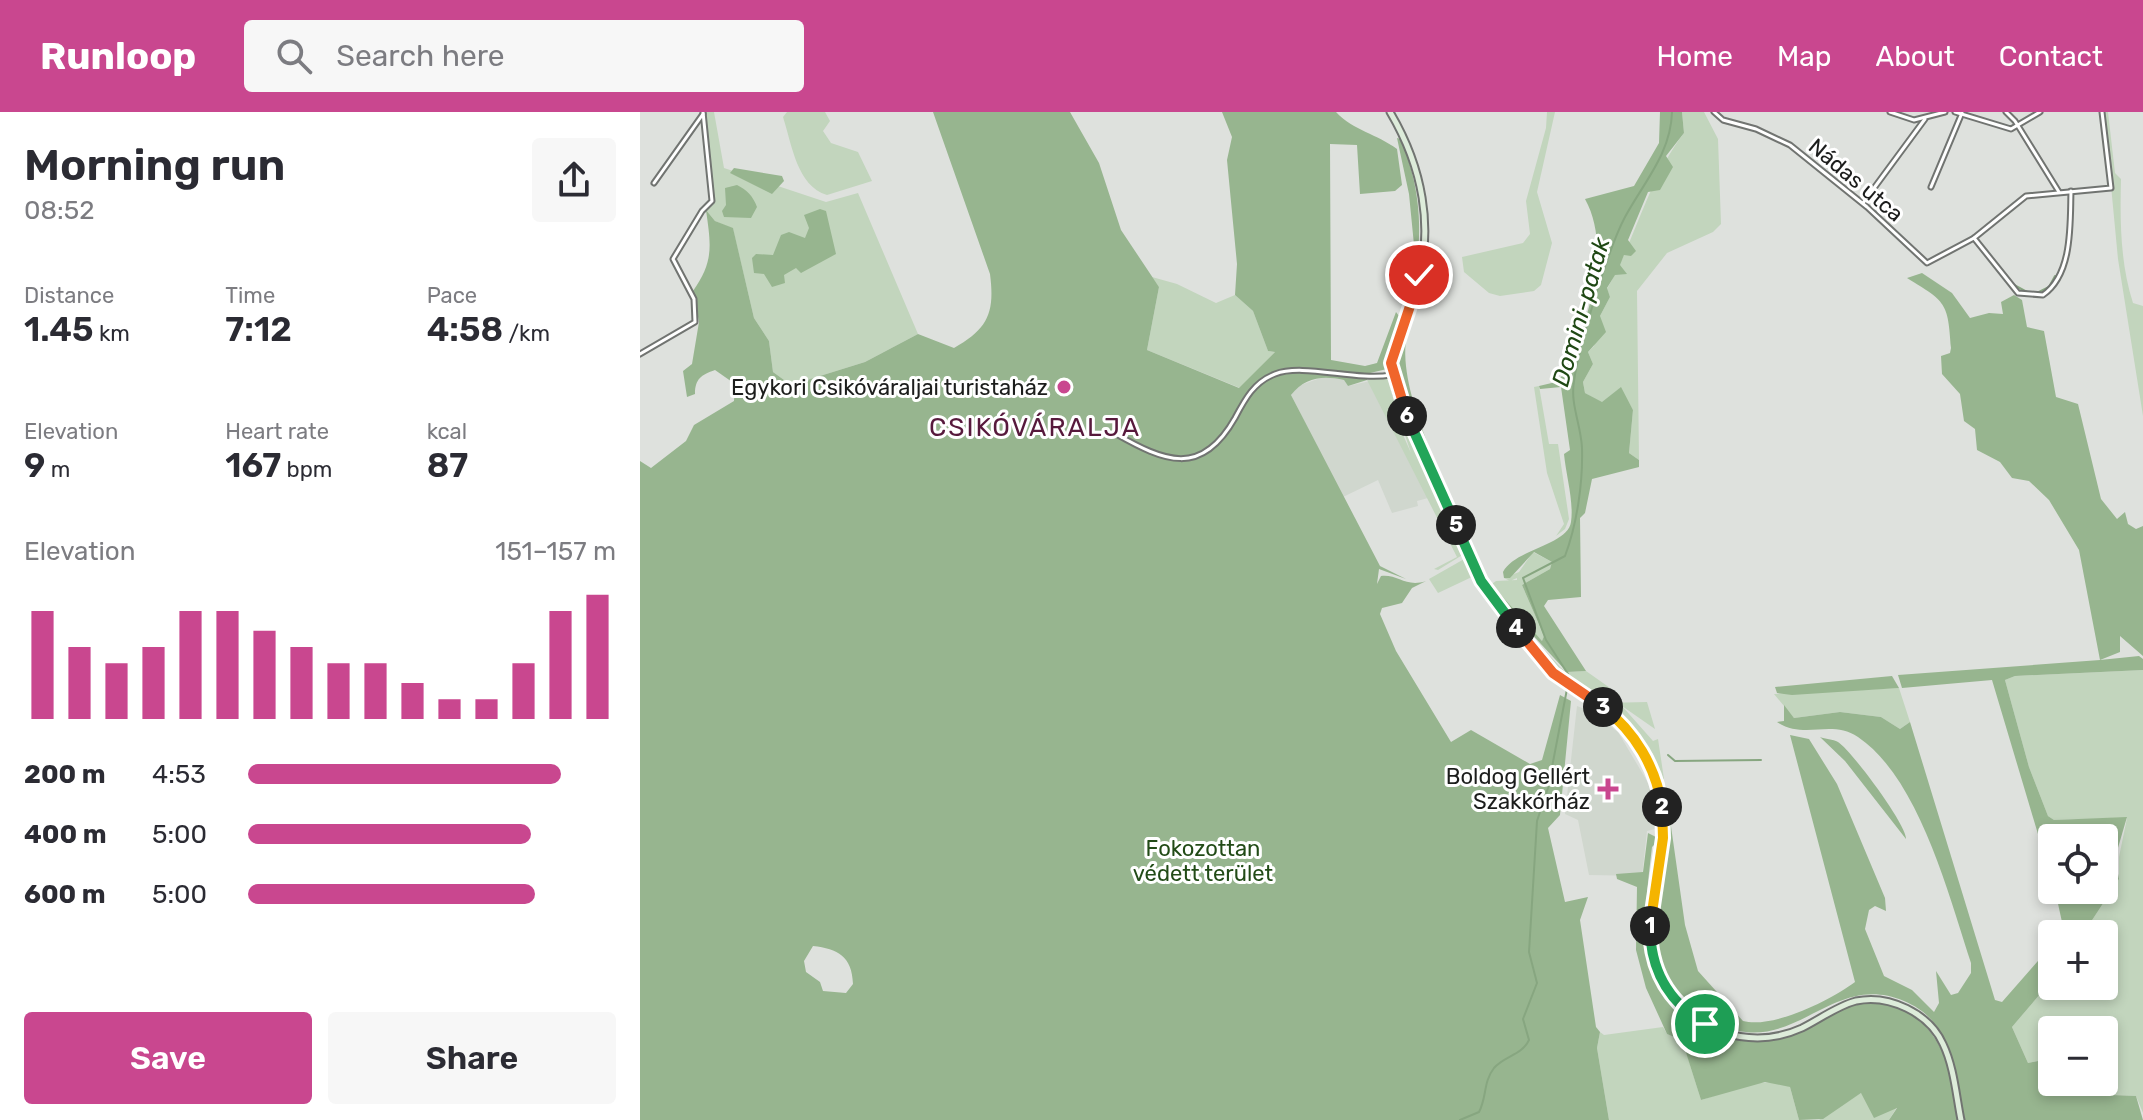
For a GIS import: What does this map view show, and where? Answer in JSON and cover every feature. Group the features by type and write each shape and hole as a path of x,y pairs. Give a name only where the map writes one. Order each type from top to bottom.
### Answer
{"main road":[{"path":"1390,112 1417,172 1425,229 1419,275 1392,351 1391,375 1485,587 1544,665 1621,722 1639,745 1654,774 1662,805 1663,838 1650,936 1654,964 1665,987 1698,1020 1723,1033 1742,1037 1788,1033 1863,1000 1905,1008 1929,1023 1943,1043 1961,1120"}],"street":[{"name":"Nádas utca","path":"1714,112 1723,120 1756,129 1790,145 1927,263 1974,238"},
{"path":"1890,112 1907,120 1925,119 1945,112"},
{"path":"1955,112 2007,129 2018,128 2040,112"},
{"path":"2006,112 2059,192"},
{"path":"2071,191 2064,258 2058,280 2043,295 2026,296 2012,288 1974,238 2022,198 2059,192 2071,191 2111,188 2102,112"},
{"path":"654,183 703,113"},
{"path":"640,354 695,322 694,299 673,259 702,211 712,201 703,113"},
{"path":"1931,187 1962,113"},
{"path":"1862,204 1925,119"},
{"path":"1116,434 1154,455 1182,460 1217,442 1250,392 1273,375 1293,371 1362,378 1391,375"}],"shaded area":[{"path":"1326,376 1344,380 1348,386 1370,381 1428,498 1417,501 1418,506 1392,513 1378,480 1343,497 1291,395 1298,386"},
{"name":"Boldog Gellért Szakkórház","path":"1577,706 1590,711 1618,732 1647,781 1659,812 1659,828 1647,831 1642,876 1589,875 1578,820 1565,814"}],"green space":[{"path":"704,112 714,112 724,168 826,202 858,193 918,334 865,362 791,385 773,372 769,341 754,318 733,229 715,221 706,210 712,201"},
{"path":"787,112 825,112 830,121 823,131 831,143 858,152 872,181 827,195 817,190 802,174 797,163 783,117"},
{"name":"Fokozottan védett terület","path":"933,112 1070,112 1099,163 1121,230 1159,287 1147,350 1239,388 1275,352 1268,351 1253,311 1235,295 1237,264 1227,160 1232,137 1222,112 1336,112 1350,124 1397,149 1402,185 1395,191 1360,194 1357,145 1330,144 1331,360 1365,366 1377,363 1396,312 1399,316 1386,356 1387,369 1370,373 1367,380 1348,386 1344,380 1315,379 1302,384 1291,395 1380,566 1406,579 1379,569 1377,584 1381,576 1413,583 1426,581 1412,588 1402,603 1382,608 1380,614 1396,651 1451,742 1471,730 1530,764 1542,760 1560,695 1571,701 1560,815 1548,828 1565,902 1588,897 1580,920 1596,1027 1600,1032 1597,1048 1609,1120 640,1120 640,461 651,468 686,441 694,425 734,401 735,384 715,370 700,378 695,394 687,397 683,371 692,364 699,322 693,291 708,262 706,210 715,221 733,228 754,318 769,341 773,372 791,385 865,362 918,334 954,348 975,334 987,318 991,299 990,274","holes":["813,946 842,956 850,967 853,984 846,993 823,991 820,982 806,972 804,961"]},
{"path":"1547,112 1555,112 1537,192 1552,243 1541,285 1534,291 1500,296 1489,293 1464,272 1462,257 1523,243 1530,234 1526,201 1546,128"},
{"path":"1660,112 1682,112 1684,133 1666,156 1673,167 1660,190 1648,192 1628,240 1636,251 1631,256 1624,255 1620,265 1627,274 1615,275 1607,288 1610,297 1600,316 1606,332 1588,352 1593,364 1583,382 1585,393 1602,402 1621,387 1633,410 1629,453 1639,460 1639,467 1592,479 1585,513 1580,518 1581,597 1548,600 1544,606 1586,671 1567,672 1499,599 1501,595 1542,641 1544,636 1522,585 1550,569 1552,562 1534,552 1510,578 1504,578 1503,572 1518,558 1561,536 1571,522 1571,497 1564,454 1570,450 1561,387 1540,389 1539,386 1556,382 1564,374 1581,333 1594,287 1597,241 1585,199 1634,186 1659,143"},
{"path":"1682,112 1704,112 1718,139 1721,224 1713,232 1667,253 1637,291 1639,460 1629,453 1633,410 1620,388 1602,403 1585,393 1583,382 1593,364 1588,352 1594,346 1600,316 1610,297 1607,289 1651,190 1684,133"},
{"path":"2104,112 2108,112 2115,173 2121,179 2121,225 2126,272 2133,303 2143,306 2143,416 2118,259"},
{"path":"1397,138 1401,139 1406,153 1417,195 1419,239 1418,254 1415,255 1409,194"},
{"path":"734,168 782,176 784,181 772,194 730,173"},
{"path":"737,185 749,194 757,207 751,218 724,217 725,188"},
{"path":"820,209 826,211 836,254 801,273 796,268 784,275 785,283 772,287 764,274 754,273 752,258 756,254 773,255 781,235 789,232 805,238 809,228 804,215"},
{"path":"1922,273 1952,293 1970,318 1989,313 2003,314 2001,302 2014,295 2022,300 2027,327 2044,331 2056,397 2078,404 2101,499 2117,519 2125,512 2128,524 2136,529 2143,526 2143,656 2120,636 2120,652 2100,660 2079,550 2049,500 2029,481 2012,478 2000,462 1977,450 1975,429 1964,421 1960,394 1942,374 1941,356 1950,353 1951,348 1946,312 1937,299 1907,278"},
{"path":"1152,277 1177,284 1216,303 1235,295 1253,311 1268,351 1275,352 1240,388 1147,350 1159,287"},
{"path":"1404,324 1410,324 1406,366 1410,390 1426,439 1454,504 1450,505 1398,386 1394,355"},
{"path":"1388,375 1398,404 1389,411 1393,412 1411,453 1397,411 1401,411 1464,554 1438,570 1434,569 1457,557 1367,380"},
{"path":"1539,386 1549,444 1558,444 1569,519 1565,529 1556,536 1564,524 1547,473 1534,387"},
{"path":"1533,552 1552,562 1550,569 1522,585 1544,636 1542,641 1489,586 1496,581 1509,580 1504,578 1519,572"},
{"path":"1466,558 1474,576 1438,593 1429,579"},
{"path":"1524,628 1561,668 1567,672 1586,671 1620,695 1598,699 1575,684 1547,660"},
{"path":"2139,656 2143,659 2143,670 2015,676 2005,680 2029,767 2048,816 2054,820 2127,817 2118,848 2118,824 2038,824 2038,834 1992,680 1902,688 1898,675"},
{"path":"2143,670 2143,1113 2136,1096 2118,1095 2118,1016 2038,1016 2038,1061 2028,1063 2012,1027 2038,996 2038,1000 2118,1000 2118,920 2092,920 2103,904 2118,904 2119,857 2127,818 2054,820 2048,816 2029,767 2005,680 2015,676"},
{"path":"1892,676 1899,688 1792,695 1777,693 1775,687"},
{"path":"1899,688 1910,722 1900,729 1881,717 1840,712 1794,718 1774,694"},
{"path":"1647,702 1655,729 1622,706 1653,741 1658,739 1664,779 1658,779 1653,754 1620,715 1604,703"},
{"path":"1784,705 1794,718 1840,712 1881,717 1900,729 1910,722 1995,1000 2002,1002 2038,961 2038,996 2012,1027 2028,1063 2038,1061 2038,1096 2136,1096 2143,1120 1889,1120 1897,1108 1874,1118 1861,1093 1823,1119 1799,1120 1790,1087 1765,1082 1701,1100 1682,1040 1667,1034 1646,988 1636,950 1637,887 1617,879 1616,874 1643,872 1648,833 1656,837 1657,842 1652,847 1647,901 1649,954 1656,977 1669,998 1689,1016 1732,1032 1769,1035 1794,1029 1844,1005 1877,1001 1906,1010 1929,1030 1945,1058 1950,1054 1938,1029 1921,1010 1904,1001 1878,994 1855,996 1770,1031 1746,1032 1720,1025 1676,995 1660,967 1652,934 1653,905 1666,837 1660,782 1665,784 1685,925 1698,971 1743,1021 1770,1021 1785,1017 1832,997 1855,982 1790,735 1809,739 1837,784 1885,898 1886,911 1875,906 1869,910 1865,929 1884,976 1912,990 1934,1012 1939,1003 1936,971 1951,995 1958,993 1971,973 1971,963 1942,873 1915,809 1898,780 1879,756 1858,737 1838,730 1798,729 1777,722 1784,721"},
{"path":"1820,737 1838,742 1845,748 1888,804 1906,839 1845,761"},
{"path":"2058,904 2103,904 2092,920 2062,920"},
{"path":"1663,1027 1667,1034 1682,1039 1701,1100 1758,1083 1780,1083 1790,1087 1799,1120 1609,1120 1597,1048 1600,1032 1604,1035"},
{"path":"1861,1093 1897,1107 1889,1120 1819,1120"}],"waterway":[{"name":"Domini-patak","path":"1568,682 1568,674 1546,640 1523,578 1565,556 1569,544 1581,475 1582,448 1573,390 1577,365 1611,251 1625,217 1662,154 1672,112"},
{"path":"2037,293 2049,287 2055,276"},
{"path":"2014,285 2027,292"},
{"path":"1460,1120 1479,1112 1494,1068 1522,1049 1529,1040 1523,1019 1537,983 1529,952 1537,821 1548,788 1567,689"},
{"path":"1668,755 1675,761 1761,760"}],"place":[{"name":"Egykori Csikóváraljai turistaház","path":"1064,387"},
{"name":"Boldog Gellért Szakkórház","path":"1608,789"}],"district":[{"name":"CSIKÓVÁRALJA","path":"1035,427"}],"route":[{"path":"1419,275 1391,356 1391,372 1397,394 1478,574 1493,599 1544,665 1621,722 1639,745 1654,774 1662,805 1663,838 1650,918 1652,956 1657,973 1670,994 1705,1024"}]}
